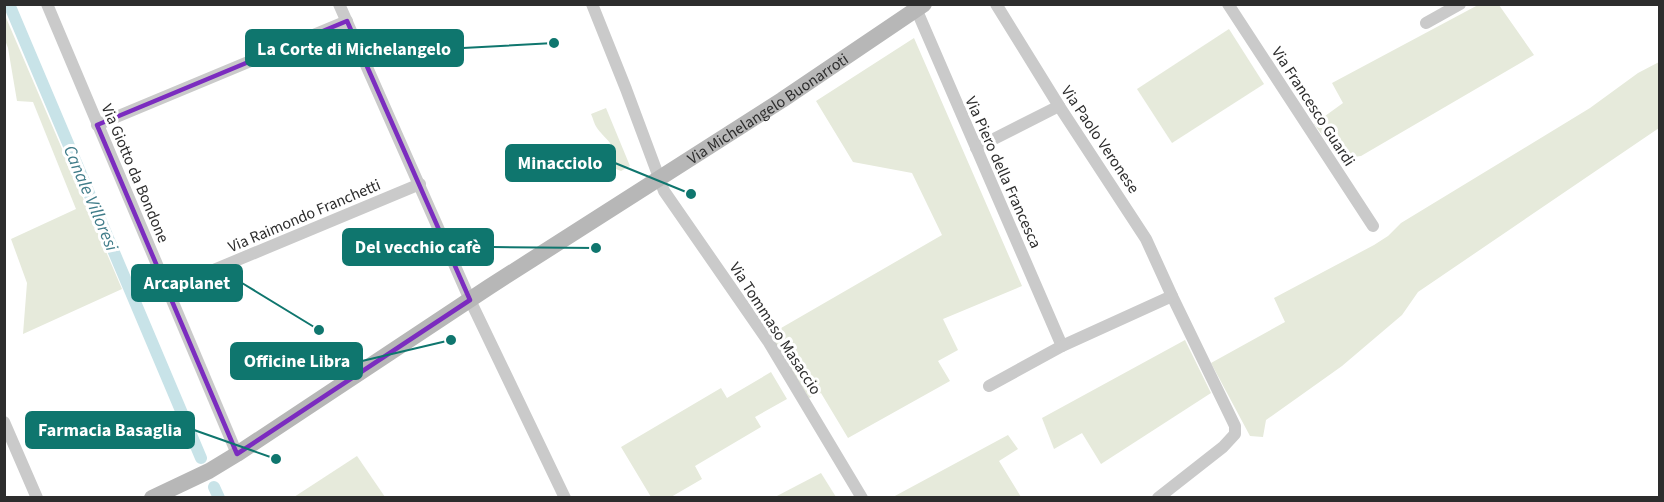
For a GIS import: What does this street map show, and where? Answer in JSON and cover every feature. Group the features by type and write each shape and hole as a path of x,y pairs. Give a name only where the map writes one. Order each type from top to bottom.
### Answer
{"street":[{"name":"Via Giotto da Bondone","path":"47,4 237,454"},
{"path":"339,4 470,300 565,498"},
{"name":"Via Tommaso Masaccio","path":"592,4 664,191 768,341 862,498"},
{"name":"Via Paolo Veronese","path":"996,4 1146,239 1235,426 1235,434 1223,447 1158,498"},
{"name":"Via Francesco Guardi","path":"1228,4 1373,226"},
{"path":"1426,23 1460,4"},
{"name":"Via Michelangelo Buonarroti","path":"152,498 237,454 470,300 782,100 918,6"},
{"name":"Via Piero della Francesca","path":"918,6 976,148 1062,346"},
{"path":"97,125 347,21"},
{"path":"976,148 1059,106"},
{"name":"Via Raimondo Franchetti","path":"168,289 420,184"},
{"path":"989,386 1062,346 1172,296"},
{"path":"4,422 37,498"}],"highlighted area":[{"path":"347,21 470,300 237,454 97,125"}],"shaded area":[{"path":"1478,5 1499,5 1534,55 1361,156 1340,159 1314,124 1343,103 1332,83"},
{"path":"4,13 122,289 23,334 27,283 11,239 76,209 33,102 17,101 5,40"},
{"path":"1229,29 1264,84 1172,143 1137,89"},
{"path":"914,38 1022,286 943,319 958,350 938,361 950,381 848,438 821,393 809,398 769,335 942,235 912,173 853,162 816,101"},
{"path":"1659,62 1659,128 1418,292 1402,315 1342,366 1266,420 1263,437 1250,436 1211,363 1285,322 1274,298 1374,245 1388,236 1401,223 1590,108 1638,73"},
{"path":"606,108 630,166 621,171 609,166 613,153 611,144 596,126 591,114"},
{"path":"1185,340 1211,393 1101,464 1082,433 1054,449 1042,418"},
{"path":"771,372 787,399 755,417 761,427 695,466 702,479 671,497 651,497 621,447 721,388 727,398"},
{"path":"1008,435 1018,449 999,461 1021,497 893,497"},
{"path":"357,456 385,497 294,497"},
{"path":"821,473 836,497 775,497"}],"waterway":[{"name":"Canale Villoresi","path":"9,4 201,458"},
{"name":"Canale Villoresi","path":"214,487 219,498"}],"place":[{"name":"La Corte di Michelangelo","path":"554,43"},
{"name":"Minacciolo","path":"691,194"},
{"name":"Del vecchio cafè","path":"596,248"},
{"name":"Arcaplanet","path":"319,330"},
{"name":"Officine Libra","path":"451,340"},
{"name":"Farmacia Basaglia","path":"276,459"}]}
